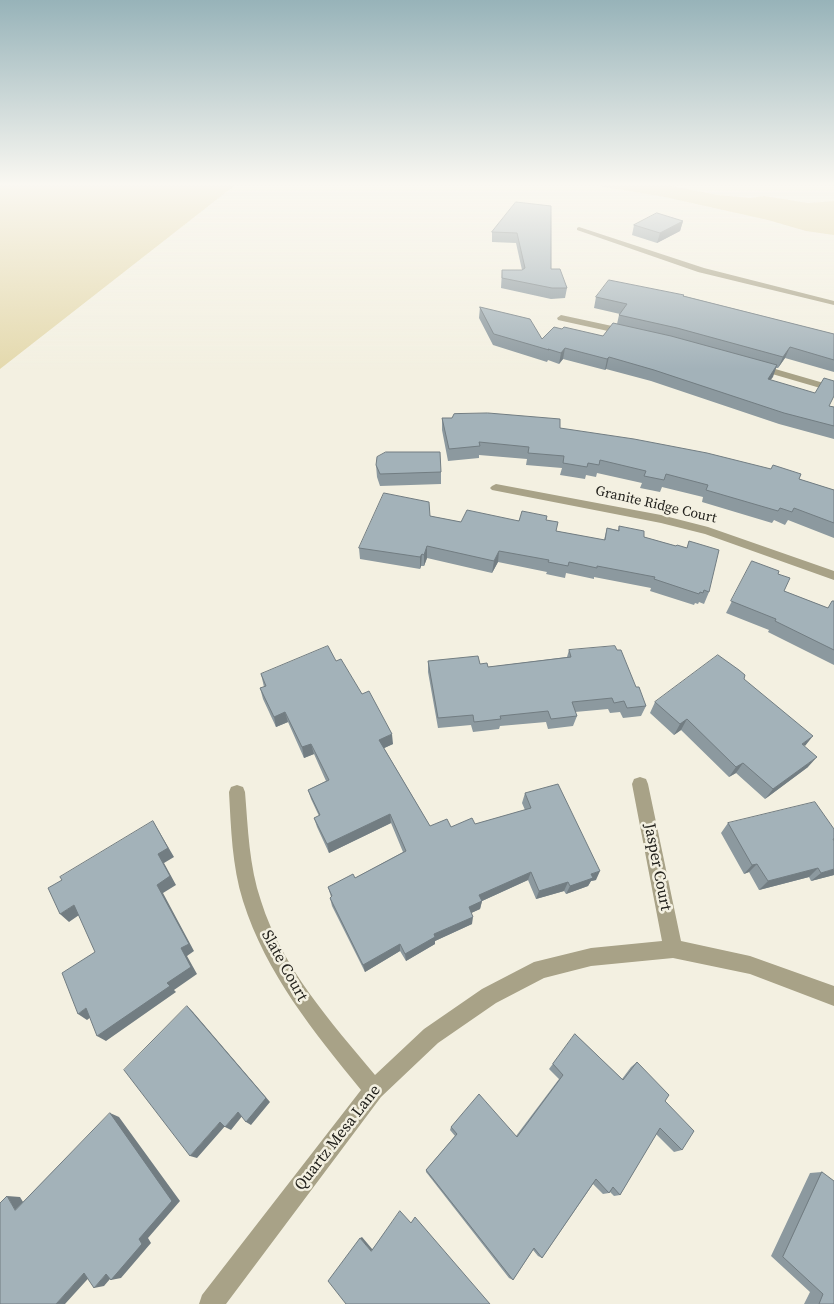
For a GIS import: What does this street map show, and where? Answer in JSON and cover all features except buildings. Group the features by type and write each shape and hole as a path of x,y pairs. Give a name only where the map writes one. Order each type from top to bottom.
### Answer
{"street":[{"path":"632,247 701,270 834,303"},
{"path":"561,318 633,334"},
{"path":"751,366 834,389"},
{"name":"Granite Ridge Court","path":"496,488 661,519 745,543 834,576"},
{"name":"Jasper Court","path":"640,784 672,949"},
{"name":"Slate Court","path":"237,792 244,869 257,917 276,959 308,1010 374,1090"},
{"name":"Quartz Mesa Lane","path":"211,1304 374,1090 431,1036 489,996 541,969 591,957 672,949 750,965 834,996"}],"shaded area":[{"path":"0,247 156,247 0,369"}]}
